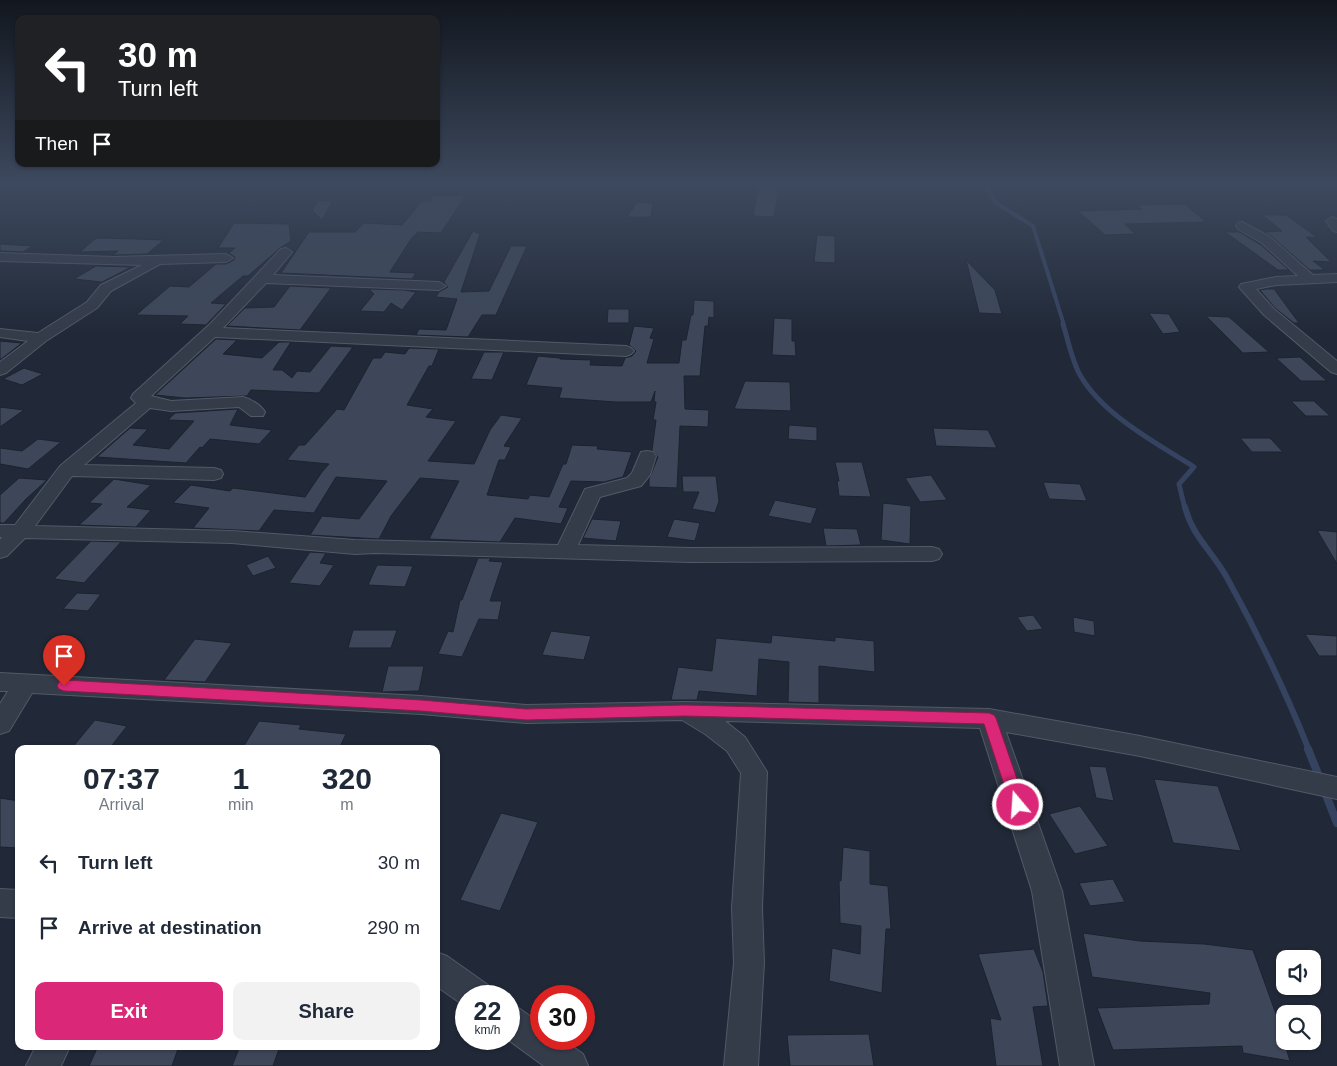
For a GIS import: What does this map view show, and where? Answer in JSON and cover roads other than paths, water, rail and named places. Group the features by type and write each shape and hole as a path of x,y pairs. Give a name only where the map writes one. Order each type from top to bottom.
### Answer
{"street":[{"path":"1255,234 1266,240 1308,278"},
{"path":"257,412 243,402 171,406 139,398 168,374 212,332 286,252"},
{"path":"0,257 52,261 160,261 226,258"},
{"path":"0,370 41,338 92,305 106,288 160,261"},
{"path":"1337,278 1276,280 1246,287 1269,312 1337,369"},
{"path":"262,279 439,286"},
{"path":"212,332 626,351"},
{"path":"0,333 41,338"},
{"path":"0,551 21,531 67,470 148,401"},
{"path":"565,551 592,493 634,482 641,475 647,456"},
{"path":"67,470 214,474"},
{"path":"0,531 232,537 354,555 375,546 690,555 932,554"},
{"path":"0,682 421,705 526,714 685,711 989,718 1140,746 1337,788"},
{"path":"0,724 26,683"},
{"path":"685,711 714,727 736,744 754,772 747,908 749,963 742,1066"},
{"path":"989,718 1047,891 1077,1066"},
{"path":"0,903 15,904"},
{"path":"440,970 461,985"},
{"path":"520,1028 571,1066"},
{"path":"43,1066 52,1050"}],"waterway":[{"path":"1035,234 1064,325"},
{"path":"1063,324 1077,369 1102,403 1131,427 1194,467 1179,484 1185,509"},
{"path":"1185,507 1197,535 1221,567 1249,618 1309,750"},
{"path":"1308,749 1320,779"},
{"path":"1324,790 1337,823"}]}
